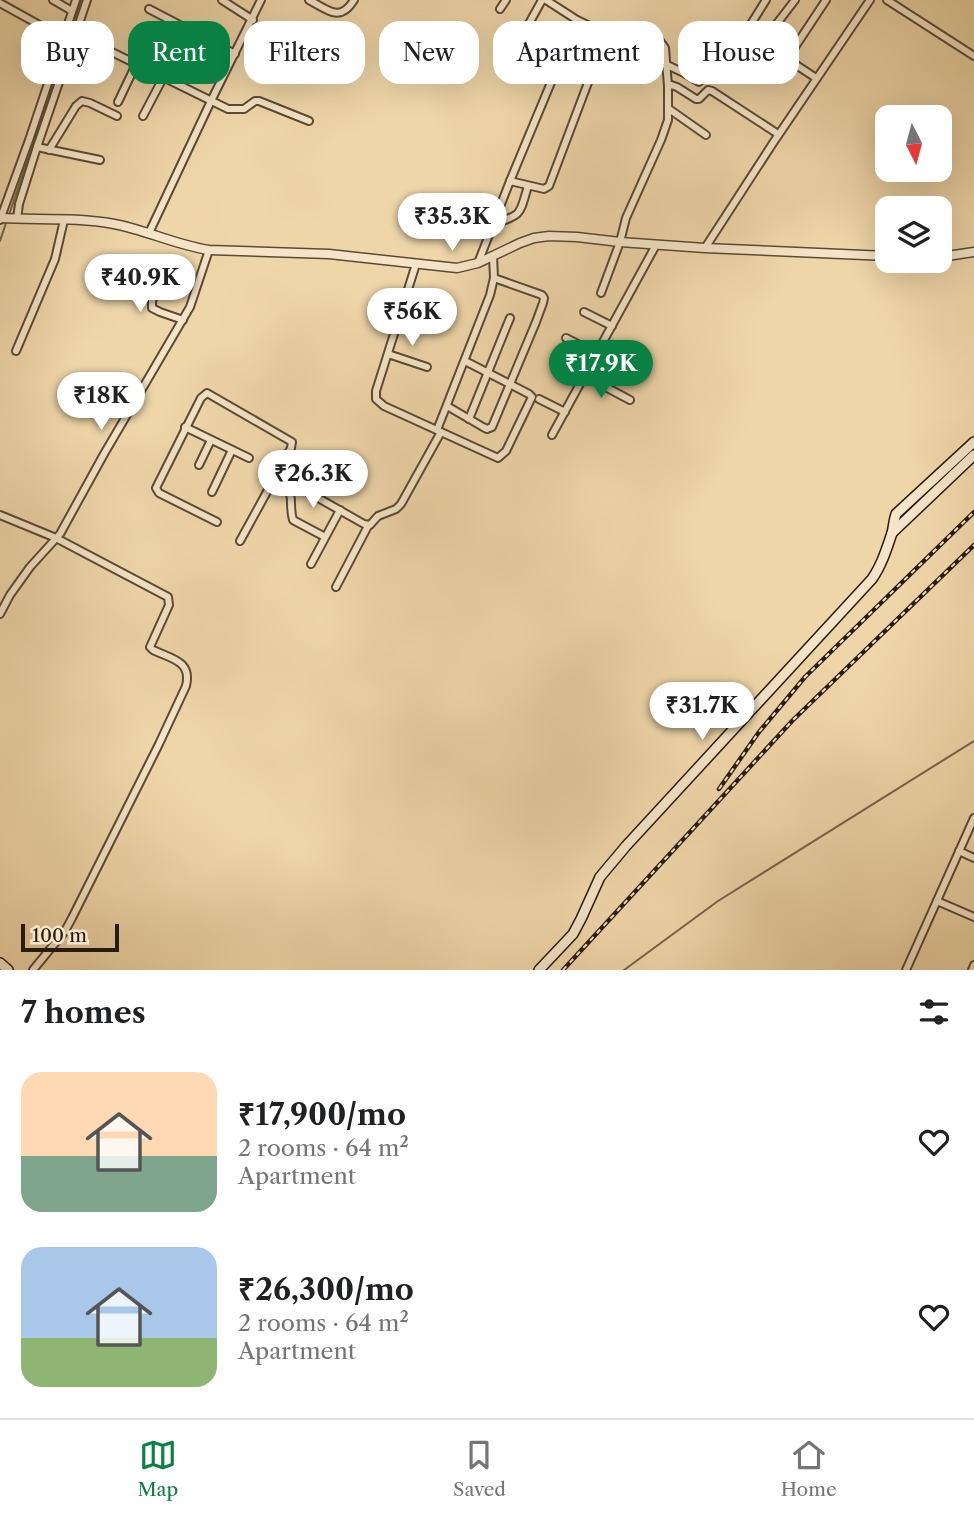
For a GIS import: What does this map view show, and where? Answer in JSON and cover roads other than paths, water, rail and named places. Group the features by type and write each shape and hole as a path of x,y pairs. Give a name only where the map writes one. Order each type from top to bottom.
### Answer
{"main road":[{"path":"539,970 573,934 600,877 626,846 872,579 892,533 896,514 974,442"},
{"path":"892,533 974,456"},
{"path":"0,963 8,970"}],"street":[{"path":"53,0 72,11"},
{"path":"71,21 76,0"},
{"path":"76,21 87,0"},
{"path":"222,0 253,20"},
{"path":"149,233 261,0"},
{"path":"309,0 322,3 334,13 346,12 354,0"},
{"path":"500,9 506,0"},
{"path":"478,263 577,20 544,0 531,21"},
{"path":"753,21 766,0"},
{"path":"779,21 795,0"},
{"path":"799,41 826,0"},
{"path":"705,248 778,134 870,0"},
{"path":"887,0 974,55"},
{"path":"0,3 32,21"},
{"path":"149,9 235,54"},
{"path":"601,293 626,218 665,132 669,109 664,45"},
{"path":"667,65 678,71"},
{"path":"799,67 816,78"},
{"path":"118,102 128,79"},
{"path":"6,219 47,84"},
{"path":"6,219 19,204 55,84"},
{"path":"143,116 160,84"},
{"path":"176,84 228,109 247,108 259,101 309,121"},
{"path":"510,181 544,189 551,184 588,84"},
{"path":"668,84 696,99 708,90 712,91 778,134"},
{"path":"49,149 76,106 82,101 117,116"},
{"path":"669,109 706,135"},
{"path":"37,147 100,160"},
{"path":"493,223 517,215 521,211 528,186"},
{"path":"6,219 116,224 208,250 329,254 457,268 478,263 527,241 549,236 705,248 875,255"},
{"path":"16,351 55,259 64,220"},
{"path":"552,435 656,245"},
{"path":"0,614 26,573 56,538 183,320 190,307 208,250"},
{"path":"952,255 974,252"},
{"path":"336,587 368,526 379,515 396,509 401,504 439,431 490,295 494,278 493,256"},
{"path":"416,264 376,391 377,401 495,457 501,456 506,451 532,397 465,361"},
{"path":"447,406 487,429 492,427 544,298 538,293 494,278"},
{"path":"163,283 152,300 152,308 183,320"},
{"path":"584,312 612,326"},
{"path":"469,419 510,318"},
{"path":"566,338 597,354"},
{"path":"388,354 427,368"},
{"path":"585,376 630,400"},
{"path":"216,523 157,491 157,485 186,427 201,398 207,393 290,440 292,444 278,475 240,541"},
{"path":"539,399 565,412"},
{"path":"186,427 249,458"},
{"path":"199,465 211,440"},
{"path":"212,492 232,450"},
{"path":"278,475 368,526"},
{"path":"278,475 291,496 293,520 325,537"},
{"path":"311,564 340,510"},
{"path":"0,514 56,538 168,597 169,605 150,647 181,663 187,670 188,677 159,744 72,918 65,931 33,970"},
{"path":"906,970 974,818"},
{"path":"960,851 974,858"},
{"path":"937,901 974,917"},
{"path":"972,970 974,965"}],"waterway":[{"path":"74,21 81,0"},
{"path":"9,215 53,84"},
{"path":"0,241 7,220"},
{"path":"624,970 718,901 974,741"}],"railway":[{"path":"719,789 759,732 805,677 974,512"},
{"path":"563,970 793,720 974,545"}]}
